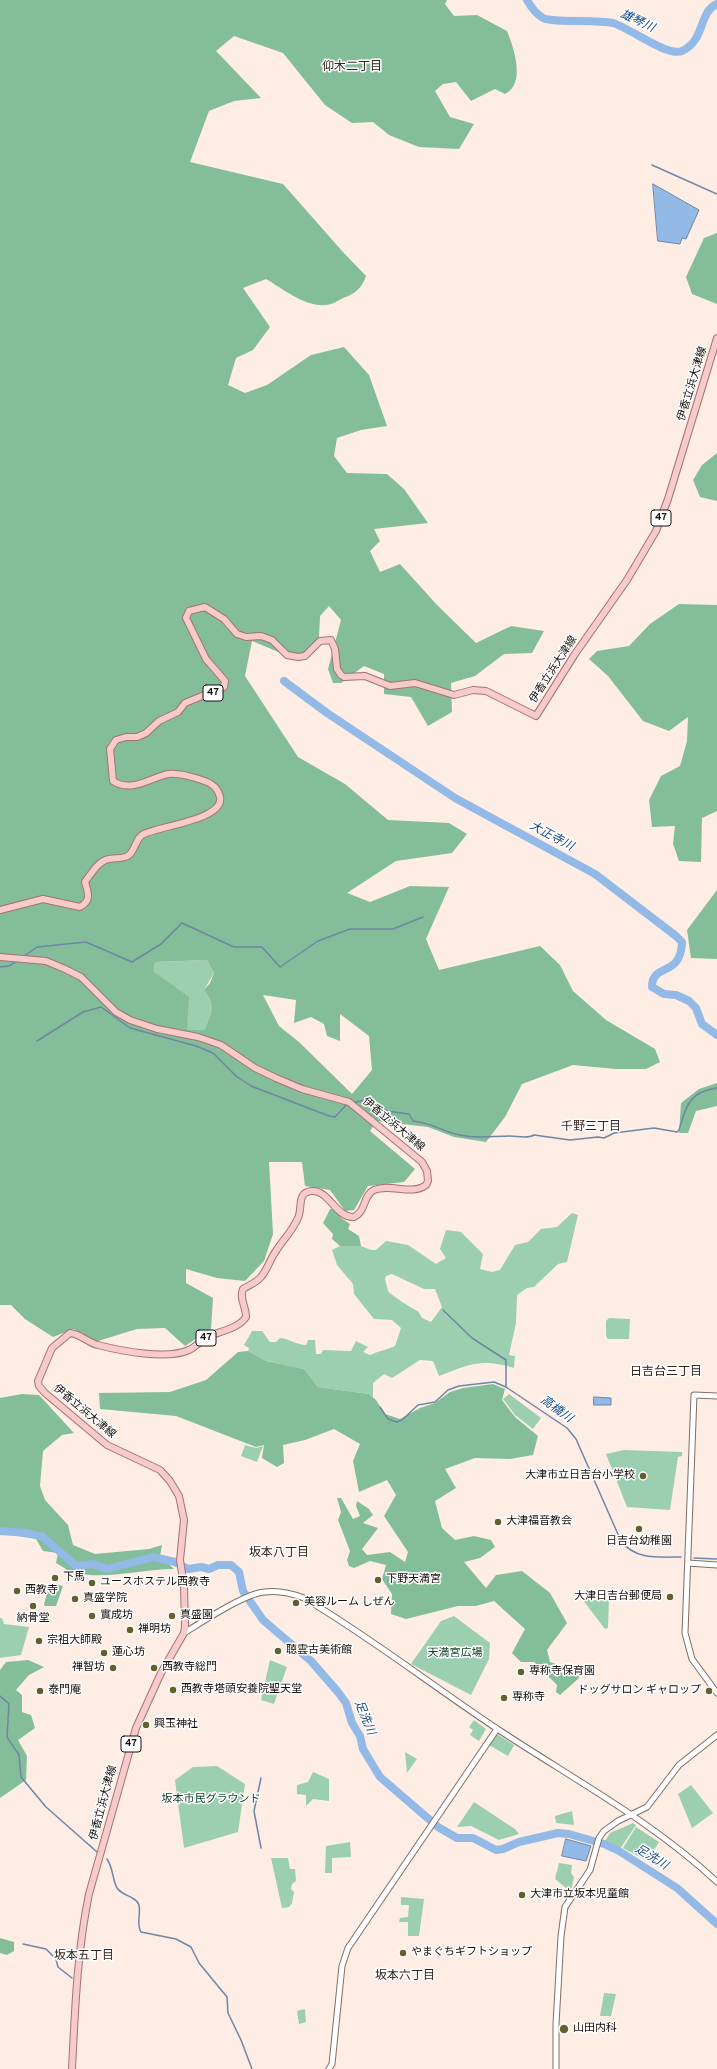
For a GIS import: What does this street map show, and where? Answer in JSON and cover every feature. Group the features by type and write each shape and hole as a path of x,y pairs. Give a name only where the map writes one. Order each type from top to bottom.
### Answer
{"main road":[{"name":"伊香立浜大津線","path":"0,910 43,899 80,907 87,903 89,897 85,882 99,864 108,858 121,858 130,854 140,836 150,831 192,820 217,809 220,801 218,790 210,783 180,774 169,774 128,787 120,785 114,781 110,749 116,740 126,736 137,737 146,733 159,721 178,712 185,703 224,688 225,681 206,659 186,618 186,614 193,609 205,607 224,619 237,634 246,637 261,636 272,640 287,655 298,657 305,656 320,641 331,640 335,649 337,669 340,675 344,677 366,676 390,686 415,683 454,695 474,690 486,691 536,716 576,654 627,580 656,531 668,499 717,338"},
{"name":"伊香立浜大津線","path":"0,957 46,961 81,976 116,1012 130,1020 157,1029 198,1037 221,1045 255,1068 276,1078 302,1089 352,1104 402,1148 422,1162 427,1171 428,1181 426,1185 418,1188 393,1187 373,1191 366,1197 362,1211 358,1216 350,1218 320,1193 315,1191 306,1193 300,1199 299,1216 275,1252 268,1268 260,1278 243,1288 241,1296 246,1310 243,1322 210,1336 190,1350 171,1354 138,1352 98,1345 77,1334 70,1333 52,1348 38,1381 39,1386 45,1393 107,1445 160,1470 170,1481 179,1496 184,1520 180,1560 184,1587 184,1633 162,1671 138,1722 88,1894 81,1935 74,2016 72,2069"}],"street":[{"path":"717,1396 694,1395 686,1641 692,1659 717,1692"},
{"path":"688,1564 717,1565"},
{"path":"184,1633 244,1599 262,1592 278,1591 292,1593 304,1598 497,1729 632,1815 674,1844 717,1882"},
{"path":"329,2069 332,2064 344,1957 356,1934 497,1729"},
{"path":"556,2069 556,2024 563,1915 571,1896 576,1892 590,1870 599,1838 610,1826 651,1804 679,1765 717,1734"}],"green space":[{"path":"0,0 447,0 445,4 454,16 477,15 507,31 513,47 517,74 511,89 505,94 495,89 471,101 456,82 443,84 435,91 450,117 474,124 459,149 419,147 389,135 373,122 352,123 325,105 283,53 234,36 216,51 261,98 234,101 209,111 190,162 283,184 366,276 360,287 351,295 328,305 318,305 302,300 266,279 243,288 270,327 253,350 236,358 228,385 245,393 267,385 311,355 344,347 369,375 387,426 361,430 337,438 334,456 347,473 387,474 404,489 428,523 374,529 380,541 370,551 380,572 400,564 437,605 476,643 511,626 544,631 532,653 504,654 475,676 451,683 452,712 428,726 411,697 384,694 384,674 364,666 341,683 333,683 328,669 341,620 329,606 320,616 319,638 300,661 252,641 245,676 298,757 345,784 388,820 449,823 467,834 452,853 396,861 347,893 370,902 410,886 449,887 426,939 439,970 540,946 560,965 573,991 606,1020 655,1049 660,1062 646,1069 616,1069 573,1065 522,1084 505,1117 486,1142 454,1137 428,1127 377,1121 370,1131 415,1169 404,1182 368,1186 354,1210 345,1211 330,1190 305,1186 302,1162 269,1162 273,1234 264,1261 245,1281 217,1278 186,1269 186,1283 213,1298 211,1329 185,1346 165,1328 137,1329 95,1342 74,1329 53,1337 25,1319 11,1305 0,1305","holes":["207,960 214,973 210,983 204,990 210,1001 212,1010 211,1014 204,1030 187,1029 189,997 154,972 155,962","263,995 296,1000 294,1023 311,1017 324,1024 327,1036 340,1041 340,1014 369,1036 372,1070 352,1094 299,1042 279,1026"]},
{"path":"717,233 717,304 692,294 686,277 704,238"},
{"path":"717,453 717,501 700,497 693,480 702,465"},
{"path":"679,604 717,605 717,811 702,818 701,862 679,861 673,844 675,826 652,827 649,800 661,776 680,766 687,741 688,717 669,731 643,721 608,676 589,659 597,651 629,646 650,624"},
{"path":"717,890 717,959 691,958 687,930"},
{"path":"207,960 214,973 204,990 210,1001 212,1010 211,1014 204,1030 187,1029 154,972 155,962"},
{"path":"717,1083 717,1106 696,1111 688,1133 679,1133 681,1103 699,1089"},
{"path":"330,1209 337,1209 341,1218 350,1224 348,1229 359,1236 361,1246 340,1246 332,1239 333,1234 323,1223"},
{"path":"572,1213 578,1215 567,1262 558,1264 534,1287 527,1288 517,1295 516,1323 509,1355 515,1356 514,1368 493,1363 484,1363 459,1368 439,1376 433,1361 420,1360 392,1378 384,1374 373,1383 373,1397 369,1394 318,1387 304,1369 266,1361 248,1351 249,1348 244,1345 252,1331 262,1331 270,1342 276,1342 280,1338 306,1345 308,1340 315,1340 316,1354 321,1354 323,1350 351,1351 356,1341 368,1347 363,1352 370,1355 395,1346 401,1328 392,1320 374,1319 354,1294 353,1284 337,1265 332,1250 340,1246 361,1246 371,1250 376,1250 386,1241 408,1245 436,1264 446,1258 440,1249 446,1230 461,1232 483,1254 480,1269 492,1272 500,1270 515,1245 528,1242 541,1229 557,1227","holes":["392,1274 424,1289 435,1289 442,1307 431,1322 422,1318 418,1311 390,1293 388,1291 385,1279 386,1276"]},
{"path":"609,1318 630,1319 629,1339 608,1339 606,1336 606,1321"},
{"path":"248,1351 266,1361 304,1369 318,1387 369,1394 376,1400 385,1414 400,1419 420,1408 435,1403 450,1392 463,1388 493,1384 505,1389 502,1400 515,1417 538,1436 533,1455 510,1459 475,1458 445,1469 456,1488 435,1501 442,1528 455,1540 474,1536 491,1540 495,1547 480,1558 464,1562 486,1588 496,1575 522,1571 550,1593 567,1623 547,1650 550,1662 579,1671 579,1678 560,1695 556,1692 557,1685 534,1662 521,1662 512,1653 525,1629 494,1601 476,1606 458,1606 406,1619 391,1614 392,1594 382,1579 386,1565 370,1561 354,1568 349,1566 347,1560 350,1551 338,1520 341,1512 337,1498 341,1498 353,1519 360,1516 356,1506 357,1501 369,1509 373,1515 363,1523 378,1528 362,1549 367,1555 390,1552 405,1562 408,1552 384,1516 396,1495 387,1480 359,1492 353,1461 360,1444 334,1429 305,1440 283,1445 284,1463 277,1467 262,1458 264,1445 256,1447 176,1416 100,1409 99,1393 170,1392 206,1380 238,1352"},
{"path":"22,1394 39,1395 74,1433 62,1435 43,1451 40,1486 45,1500 68,1525 73,1545 95,1554 149,1549 162,1545 160,1556 174,1569 112,1575 87,1575 75,1573 56,1563 58,1553 43,1551 36,1539 0,1533 0,1398"},
{"path":"509,1394 541,1418 533,1429 515,1415 503,1399"},
{"path":"245,1445 256,1448 263,1446 257,1462 241,1456"},
{"path":"624,1450 682,1452 682,1456 678,1457 670,1510 627,1507 606,1454"},
{"path":"50,1583 63,1586 56,1606 45,1606 44,1604"},
{"path":"582,1599 609,1600 608,1628 605,1629"},
{"name":"天満宮広場","path":"454,1616 490,1643 489,1659 471,1695 411,1664 441,1621"},
{"path":"0,1618 2,1618 4,1624 29,1627 21,1655 0,1658"},
{"path":"28,1660 44,1667 29,1675 16,1690 22,1695 22,1712 31,1715 35,1728 18,1740 27,1756 26,1780 0,1798 0,1670 6,1662"},
{"path":"270,1660 287,1667 274,1704 261,1700"},
{"path":"474,1720 486,1729 479,1741 470,1735 473,1730 469,1727"},
{"path":"497,1734 514,1745 508,1756 489,1745"},
{"path":"405,1752 417,1759 407,1773"},
{"name":"坂本市民グラウンド","path":"217,1766 245,1784 238,1832 184,1848 175,1780 193,1767"},
{"path":"313,1772 329,1779 329,1801 313,1799 306,1806 306,1795 297,1794 297,1785 308,1782"},
{"path":"691,1785 713,1813 692,1828 678,1794"},
{"path":"474,1802 515,1829 519,1834 499,1840 471,1826 457,1827"},
{"path":"572,1811 574,1825 556,1823 555,1816"},
{"path":"633,1823 636,1825 620,1849 605,1841 610,1833"},
{"path":"636,1827 659,1842 647,1861 623,1848"},
{"path":"350,1842 351,1857 332,1858 332,1873 325,1873 326,1846"},
{"path":"271,1858 288,1858 290,1869 295,1869 296,1881 292,1884 291,1889 294,1892 292,1903 289,1907 282,1908"},
{"path":"559,1863 572,1865 571,1873 574,1877 571,1892 555,1879"},
{"path":"401,1897 424,1899 419,1936 408,1936 408,1922 399,1922 400,1918 408,1917 409,1905 401,1905"},
{"path":"0,1938 14,1942 14,1951 7,1955 0,1953"},
{"path":"604,1993 616,1994 611,2016 600,2016"},
{"path":"305,2009 306,2022 299,2024 297,2011"}],"water":[{"path":"653,184 699,210 686,239 682,238 680,244 658,241"},
{"path":"594,1397 611,1398 611,1405 594,1405"},
{"path":"566,1839 591,1846 586,1861 562,1856"}],"waterway":[{"name":"雄琴川","path":"527,0 534,10 543,18 613,23 658,46 675,52 682,51 695,40 707,13 717,4"},
{"path":"652,165 717,194"},
{"name":"大正寺川","path":"284,681 327,713 455,798 595,874 676,936 682,942 677,961 657,974 653,979 652,987 664,994 676,995 689,1001 696,1008 702,1024 717,1035"},
{"path":"23,957 37,947 86,942 132,962 161,944 182,923 234,947 262,947 280,967 318,941 350,929 393,929 423,917"},
{"path":"0,967 9,966 17,961"},
{"path":"37,1041 83,1012 101,1007 130,1028 196,1046 213,1053 236,1076 251,1086 329,1116 335,1117 347,1104"},
{"path":"353,1103 368,1099 387,1111 409,1114 413,1121 454,1134 479,1137 525,1137 534,1135 570,1140 598,1137 604,1138 614,1133 654,1128 677,1132 686,1108 694,1097 707,1090 717,1088"},
{"name":"高橋川","path":"443,1310 472,1338 506,1360 506,1387 567,1428 576,1439 621,1541 633,1552 640,1554 656,1557 681,1557"},
{"path":"380,1407 388,1419 397,1422 402,1420 418,1405 435,1402 448,1390 459,1386 494,1382 506,1387"},
{"name":"足洗川","path":"0,1531 28,1533 43,1537 76,1566 93,1564 107,1569 153,1557 175,1562 188,1569 201,1567 209,1569 218,1565 231,1565 239,1572 243,1591 263,1620 311,1661 346,1703 352,1723 360,1736 363,1749 380,1777 438,1827 457,1838 473,1838 496,1850 503,1849 519,1842 558,1833 569,1834 604,1844 619,1851 677,1888 717,1924"},
{"name":"高橋川","path":"694,1558 717,1559"},
{"path":"0,1696 9,1704 7,1737 19,1755 21,1777 46,1807 97,1852"},
{"path":"261,1778 254,1811 261,1848"},
{"path":"107,1859 119,1891 135,1900 139,1905 139,1926 141,1932 176,1939 191,1947 199,1963 227,1997 228,2013 241,2040 252,2069"},
{"path":"23,1944 46,1949 56,1959 58,1967 72,1978"}],"place":[{"name":"大津市立日吉台小学校","path":"643,1476"},
{"name":"大津福音教会","path":"498,1522"},
{"name":"日吉台幼稚園","path":"639,1529"},
{"name":"下馬","path":"55,1578"},
{"name":"下野天満宮","path":"378,1580"},
{"name":"ユースホステル西教寺","path":"92,1583"},
{"name":"西教寺","path":"17,1591"},
{"name":"大津日吉台郵便局","path":"670,1597"},
{"name":"真盛学院","path":"75,1599"},
{"name":"美容ルーム しぜん","path":"296,1603"},
{"name":"納骨堂","path":"33,1606"},
{"name":"實成坊","path":"92,1616"},
{"name":"真盛園","path":"172,1616"},
{"name":"禅明坊","path":"130,1630"},
{"name":"宗祖大師殿","path":"39,1641"},
{"name":"聴雲古美術館","path":"278,1651"},
{"name":"蓮心坊","path":"104,1653"},
{"name":"禅智坊","path":"113,1668"},
{"name":"西教寺総門","path":"154,1668"},
{"name":"専称寺保育園","path":"521,1672"},
{"name":"西教寺塔頭安養院聖天堂","path":"173,1690"},
{"name":"泰門庵","path":"40,1691"},
{"name":"ドッグサロン ギャロップ","path":"709,1691"},
{"name":"専称寺","path":"504,1698"},
{"name":"興玉神社","path":"146,1725"},
{"name":"大津市立坂本児童館","path":"522,1895"},
{"name":"やまぐちギフトショップ","path":"403,1953"},
{"name":"山田内科","path":"564,2029"}],"district":[{"name":"仰木二丁目","path":"352,68"},
{"name":"千野三丁目","path":"591,1128"},
{"name":"日吉台三丁目","path":"666,1373"},
{"name":"坂本八丁目","path":"279,1554"},
{"name":"坂本五丁目","path":"84,1957"},
{"name":"坂本六丁目","path":"405,1977"}]}
